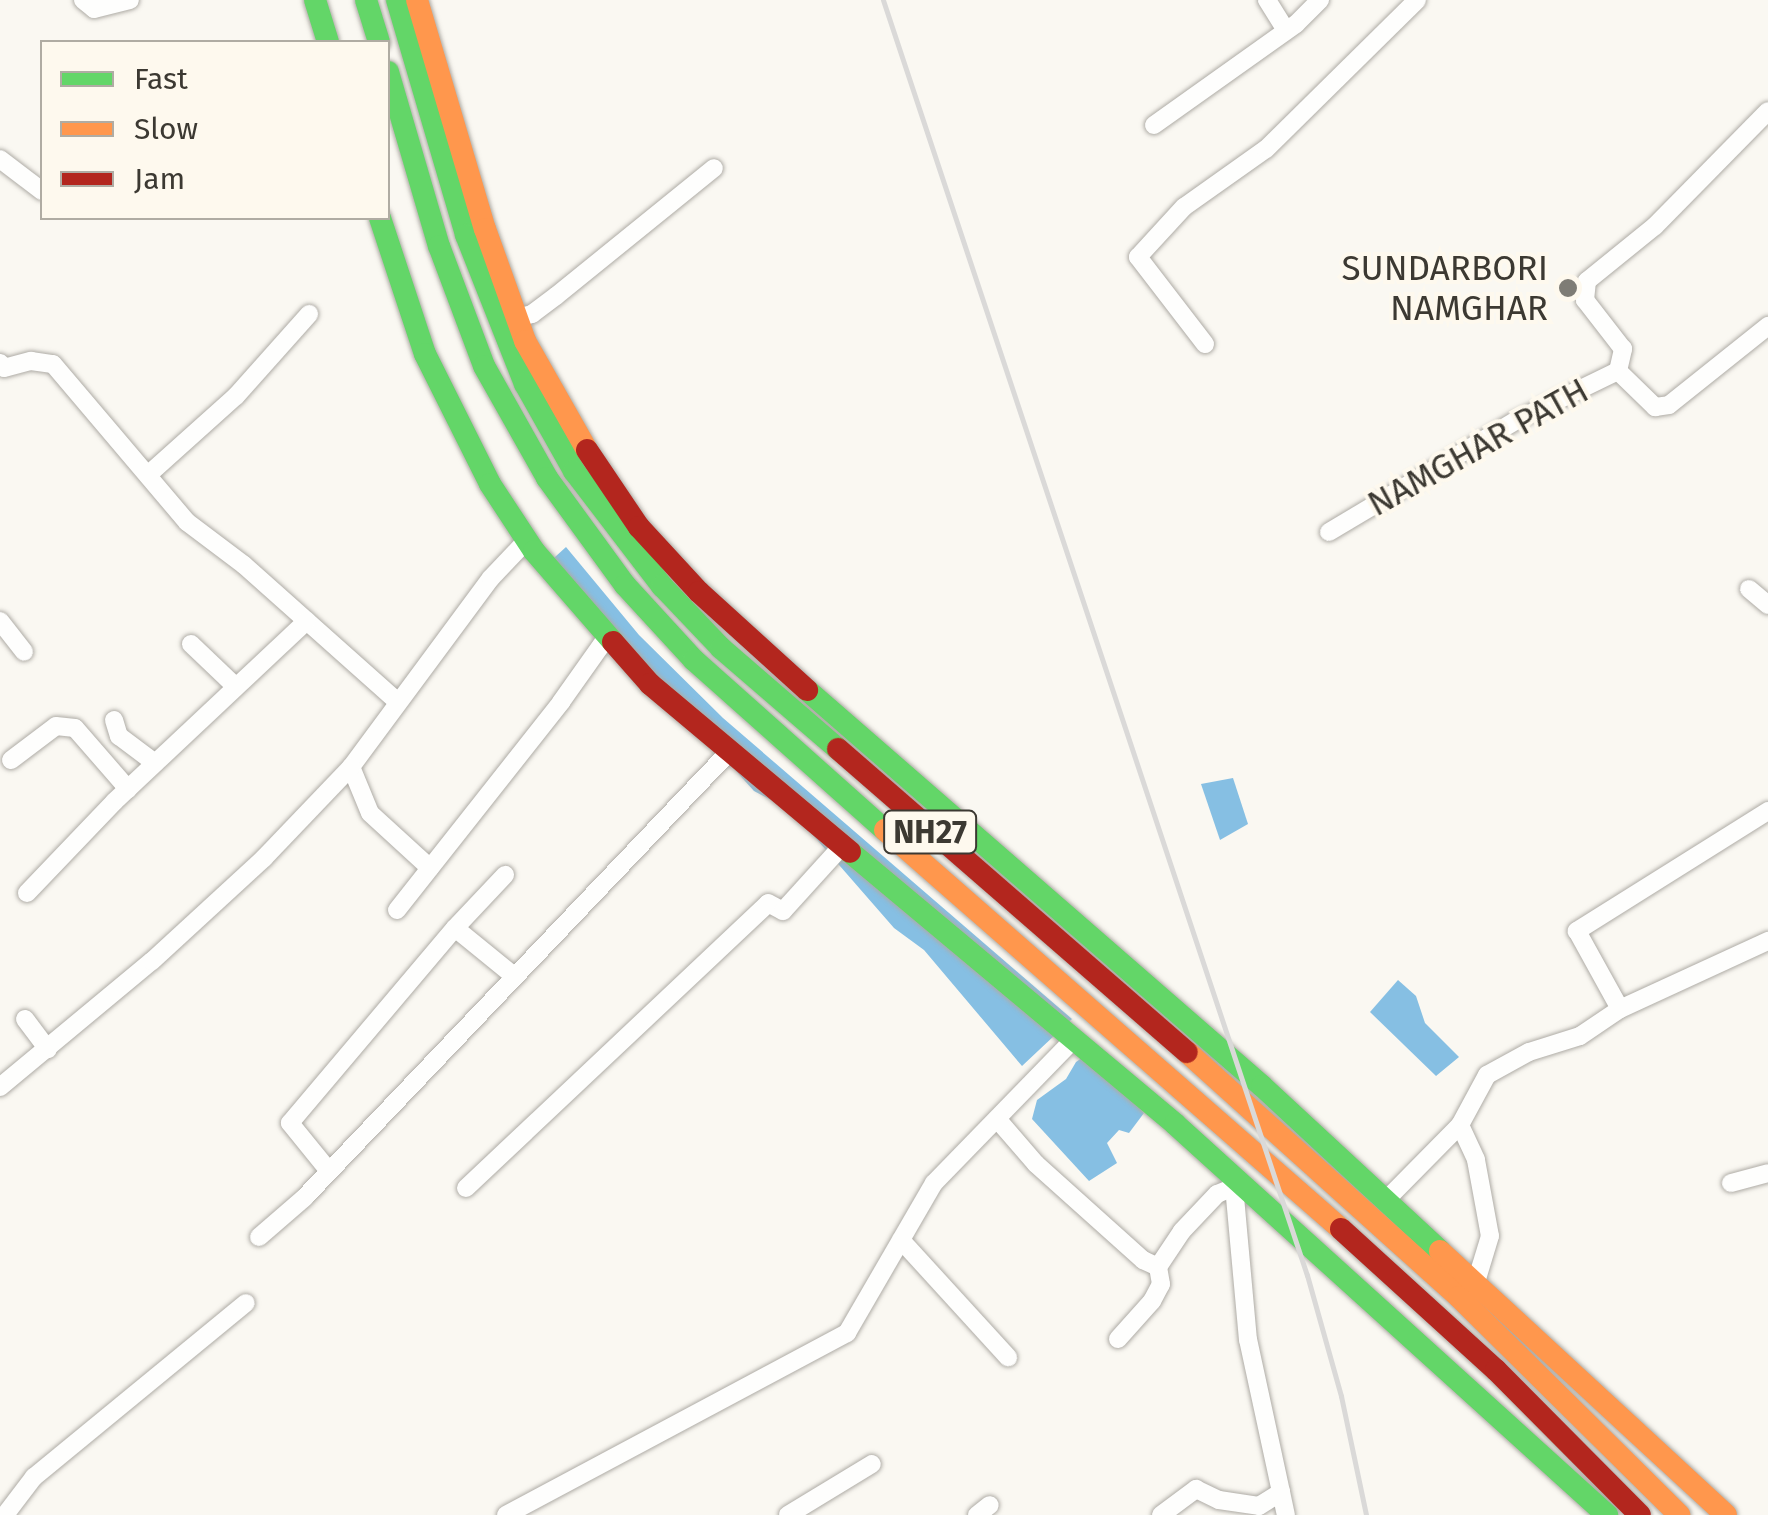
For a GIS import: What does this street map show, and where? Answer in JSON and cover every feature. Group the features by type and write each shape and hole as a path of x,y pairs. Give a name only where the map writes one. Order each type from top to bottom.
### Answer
{"main road":[{"path":"315,0 327,40"},
{"path":"366,0 376,40"},
{"name":"NH27","path":"397,0 466,235 525,384 574,471 662,586 721,648 1122,994 1459,1297 1679,1515"},
{"path":"417,0 485,230 517,318 580,439 639,527 699,592 1386,1200 1726,1515"},
{"name":"NH27","path":"390,79 439,246 484,366 547,478 635,596 758,720 1103,1015 1429,1308 1640,1515"},
{"path":"381,220 425,354 454,419 527,540 650,684 1074,1039 1607,1515"}],"street":[{"path":"83,0 94,9 130,0"},
{"path":"1267,0 1286,30"},
{"path":"1154,125 1286,30 1320,0"},
{"path":"1205,344 1138,257 1184,207 1266,149 1417,0"},
{"path":"1618,371 1623,349 1584,300 1587,281 1655,226 1768,111"},
{"path":"0,159 40,189"},
{"path":"517,318 532,314 556,296 714,168"},
{"path":"150,474 236,396 308,314"},
{"name":"NAMGHAR PATH","path":"1329,532 1515,421 1618,371 1656,407 1669,405 1768,326"},
{"path":"0,363 4,368 32,361 52,364 150,474 187,522 398,702"},
{"path":"0,1087 48,1050 264,858 350,767 492,578 527,540"},
{"path":"1749,589 1768,605"},
{"path":"0,620 24,652"},
{"path":"27,893 128,789 307,622"},
{"path":"397,910 562,702 606,637"},
{"path":"192,644 236,687"},
{"path":"114,720 119,736 156,763"},
{"path":"11,760 56,726 75,728 128,789"},
{"path":"259,1237 329,1171 728,753"},
{"path":"350,767 370,813 430,868"},
{"path":"1620,1009 1576,930 1768,811"},
{"path":"466,1188 768,903 783,911 842,846"},
{"path":"329,1171 290,1123 455,928 505,875"},
{"path":"455,928 514,976"},
{"path":"1386,1200 1460,1125 1488,1075 1529,1052 1580,1036 1620,1009 1768,942"},
{"path":"26,1020 48,1050"},
{"path":"506,1515 847,1333 934,1183 1074,1039"},
{"path":"998,1120 1036,1164 1143,1260 1158,1267"},
{"path":"1460,1125 1476,1160 1490,1236 1476,1282"},
{"path":"1731,1183 1768,1173"},
{"path":"1118,1339 1152,1300 1160,1284 1158,1267 1182,1231 1234,1181"},
{"path":"1234,1181 1248,1340 1286,1515"},
{"path":"901,1240 1008,1357"},
{"path":"5,1515 34,1477 246,1303"},
{"path":"788,1515 872,1464"},
{"path":"1161,1515 1196,1489 1219,1500 1259,1506 1281,1492"}],"water":[{"path":"566,547 639,635 723,718 1072,1019 1022,1066 924,950 894,928 792,811 754,791 637,661 544,567"},
{"path":"1233,778 1248,824 1220,840 1201,784"},
{"path":"1398,980 1416,996 1425,1023 1459,1057 1436,1076 1370,1012"},
{"path":"1089,1053 1144,1113 1129,1133 1119,1130 1107,1143 1117,1163 1089,1181 1032,1119 1037,1100 1066,1079 1076,1062"}],"railway":[{"path":"883,0 1307,1275 1341,1396 1366,1515"}],"traffic: fast":[{"path":"315,0 327,40"},
{"path":"366,0 378,40"},
{"path":"397,0 466,235 525,384 574,471 662,586 721,648 838,749"},
{"path":"390,79 439,246 484,366 547,478 625,585 694,660 885,830"},
{"path":"381,220 425,354 490,484 534,551 613,642"},
{"path":"807,690 1262,1086 1440,1251"},
{"path":"850,852 1175,1124 1607,1515"}],"traffic: slow":[{"path":"417,0 485,229 525,341 587,450"},
{"path":"885,830 1341,1229"},
{"path":"1187,1052 1459,1297 1679,1515"},
{"path":"1440,1251 1726,1515"}],"traffic: jam":[{"path":"587,450 639,527 699,592 807,690"},
{"path":"613,642 650,684 850,852"},
{"path":"838,749 1187,1052"},
{"path":"1341,1229 1496,1370 1640,1515"}],"place":[{"name":"SUNDARBORI NAMGHAR","path":"1568,288"}]}
